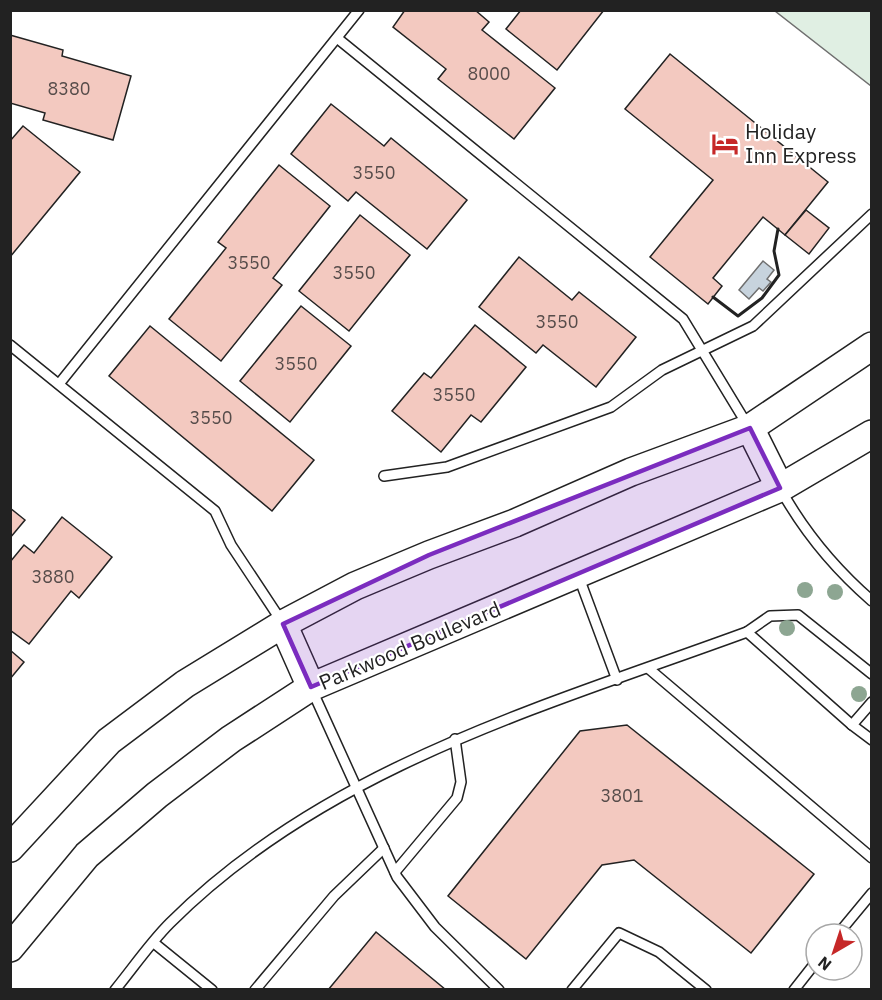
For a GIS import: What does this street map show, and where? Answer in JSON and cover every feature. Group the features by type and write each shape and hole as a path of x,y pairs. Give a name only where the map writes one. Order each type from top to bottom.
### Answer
{"main road":[{"path":"10,848 109,741 185,684 283,624 355,586 515,523 631,472 750,428 872,346"},
{"path":"750,428 780,488"},
{"name":"Parkwood Boulevard","path":"10,948 87,855 231,739 311,687 780,488 872,434"},
{"path":"283,624 311,687"}],"lane":[{"path":"59,384 359,10"},
{"path":"337,38 683,319 750,428"},
{"path":"384,476 447,467 611,406 662,370 753,326 872,214"},
{"path":"10,345 215,511 231,545 283,624"},
{"path":"780,488 800,522 838,572 872,601"},
{"path":"578,575 616,680"},
{"path":"115,990 169,924 216,882 272,839 357,786 455,739 747,632 770,616 798,615 872,674"},
{"path":"747,632 872,740"},
{"path":"648,668 872,858"},
{"path":"311,687 395,872 435,927 499,990"},
{"path":"852,725 872,702"},
{"path":"395,872 457,798 461,782 455,739"},
{"path":"255,990 334,896 384,848"},
{"path":"848,922 872,893"},
{"path":"572,990 619,933 659,952 706,990"},
{"path":"154,943 212,990"},
{"path":"794,990 804,977"}],"highlighted area":[{"path":"750,428 780,488 311,687 283,624 429,555"}],"green space":[{"path":"775,11 871,11 871,86"}],"shaded area":[{"path":"763,261 774,270 767,279 771,282 763,291 759,288 749,299 739,290"}],"building":[{"path":"405,10 475,10 489,22 482,30 555,88 514,139 438,79 446,69 393,27"},
{"path":"521,10 604,10 557,70 506,29"},
{"path":"10,35 63,50 62,56 131,76 113,140 43,120 45,113 10,103"},
{"name":"Holiday Inn Express","path":"670,54 828,182 785,235 763,217 713,278 722,286 708,304 650,257 713,180 625,109"},
{"path":"331,104 384,146 391,138 467,200 427,249 356,192 348,201 291,154"},
{"path":"23,126 80,172 10,257 10,141"},
{"path":"279,165 330,206 273,278 282,285 221,361 169,319 226,248 218,242"},
{"path":"806,210 829,228 809,254 785,235"},
{"path":"360,215 410,255 349,331 299,291"},
{"path":"519,257 572,300 579,292 636,337 596,387 543,345 536,353 479,307"},
{"path":"301,306 351,346 290,422 240,381"},
{"path":"475,325 526,367 481,422 471,415 441,452 392,411 424,373 431,378"},
{"path":"150,326 314,460 272,511 109,376"},
{"path":"10,508 25,520 10,538"},
{"path":"62,517 112,557 79,598 71,591 29,644 10,630 10,562 24,545 34,553"},
{"path":"10,650 24,662 10,679"},
{"path":"627,725 814,874 751,953 634,860 602,865 526,959 448,896 580,731"},
{"path":"376,932 446,990 328,990"}],"wall":[{"path":"713,297 738,316 762,298 779,275 774,251 778,229"}],"place":[{"name":"Holiday Inn Express","path":"725,144"}]}
